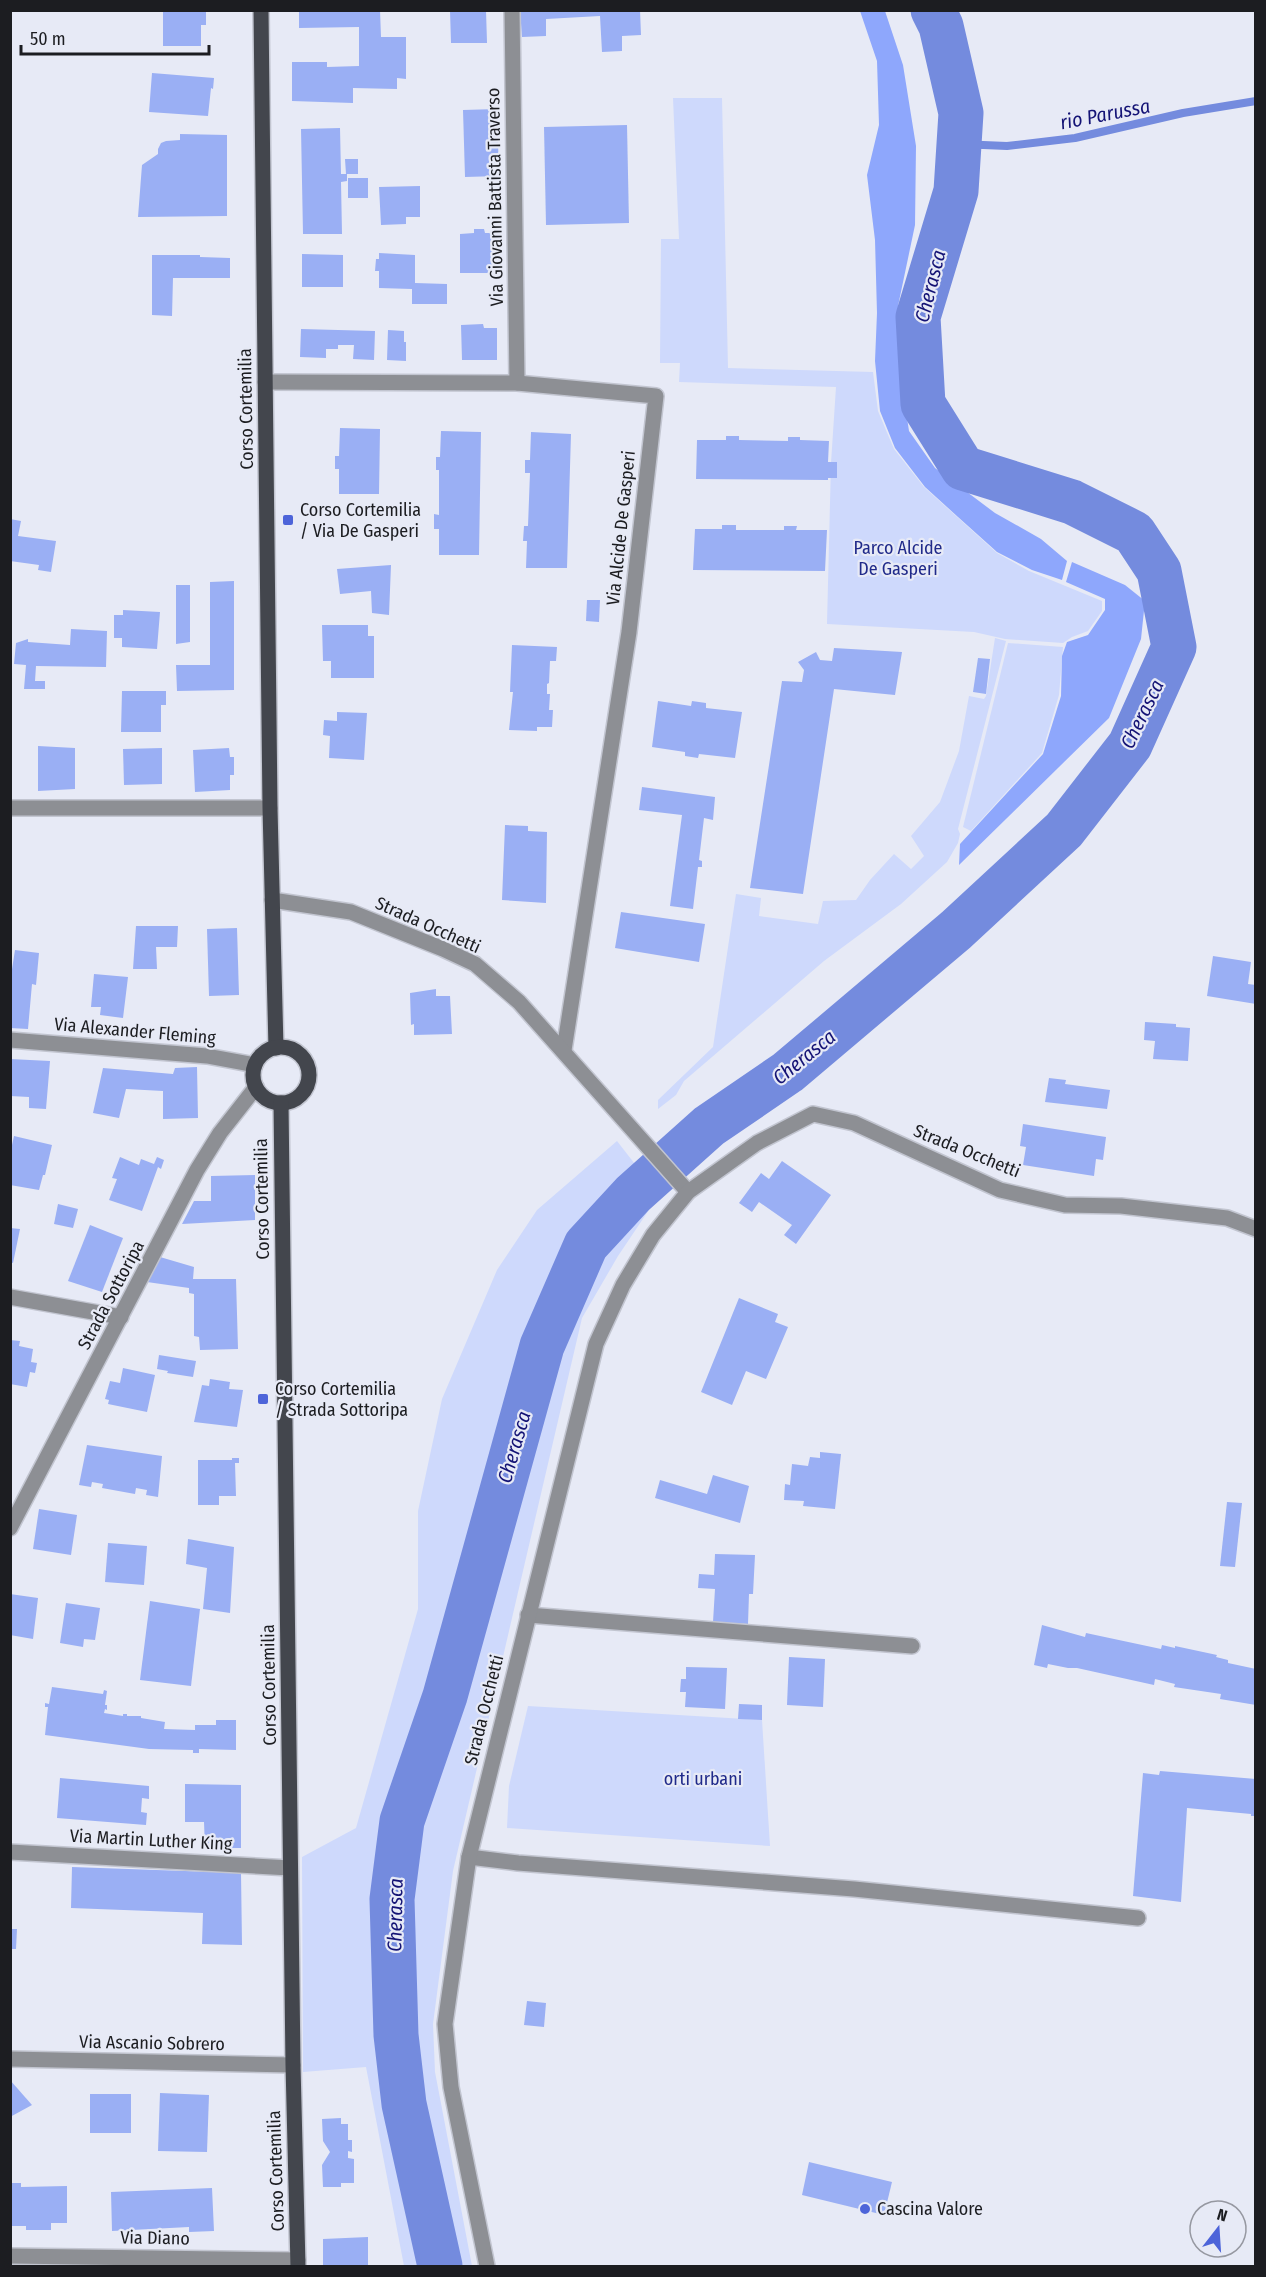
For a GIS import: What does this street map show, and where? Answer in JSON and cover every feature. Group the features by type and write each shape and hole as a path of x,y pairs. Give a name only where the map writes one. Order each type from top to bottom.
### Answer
{"main road":[{"name":"Corso Cortemilia","path":"261,10 270,808 276,1048"},
{"path":"276,1048 290,1048 301,1055 309,1071 309,1081 301,1095 295,1100 281,1103 272,1101 260,1093 256,1087 255,1065 265,1052 276,1048"},
{"name":"Corso Cortemilia","path":"281,1103 290,1868 298,2263"}],"street":[{"name":"Via Giovanni Battista Traverso","path":"512,10 517,383"},
{"name":"Via Alcide De Gasperi","path":"265,382 517,383 656,396 629,632 564,1050"},
{"path":"10,808 270,808"},
{"name":"Strada Occhetti","path":"272,900 351,912 475,964 519,1002 564,1050 637,1137 688,1192"},
{"name":"Via Alexander Fleming","path":"10,1040 207,1056 255,1065"},
{"name":"Strada Sottoripa","path":"10,1528 197,1170 220,1133 256,1087"},
{"name":"Strada Occhetti","path":"487,2266 451,2087 445,2024 469,1857 596,1344 623,1285 653,1235 688,1192 757,1143 813,1114 854,1123 1000,1190 1065,1205 1120,1206 1227,1218 1256,1229"},
{"path":"10,1297 121,1317"},
{"path":"528,1615 912,1646"},
{"name":"Via Martin Luther King","path":"10,1852 290,1868"},
{"path":"469,1857 518,1863 854,1889 1138,1918"},
{"name":"Via Ascanio Sobrero","path":"10,2059 293,2065"},
{"name":"Via Diano","path":"10,2256 298,2263"}],"green space":[{"name":"Parco Alcide De Gasperi","path":"673,98 722,98 728,368 873,372 878,411 894,449 924,487 997,553 1029,571 1102,601 1102,611 1088,631 1063,643 1005,639 974,632 827,624 831,463 836,387 679,382 680,363 660,363 661,239 679,239"},
{"path":"995,638 1006,641 958,829 960,834 958,843 947,862 901,904 824,961 684,1081 676,1095 658,1109 658,1100 713,1047 736,894 761,898 759,916 818,924 823,901 856,900 870,880 894,854 911,869 924,856 911,836 940,802 959,751 969,696 984,699 986,696"},
{"path":"1008,643 1063,647 1059,695 1042,753 971,831 963,827"},
{"path":"617,1141 659,1195 618,1256 582,1318 453,1871 433,2024 435,2072 472,2266 404,2266 366,2067 303,2072 302,1857 356,1828 418,1609 418,1511 442,1399 497,1270 537,1210"},
{"name":"orti urbani","path":"528,1706 762,1720 770,1846 507,1828 509,1786"}],"shaded area":[{"path":"860,11 885,11 903,65 916,146 915,225 898,306 902,385 909,431 935,468 995,513 1041,539 1067,561 1062,580 1032,570 997,552 925,487 895,448 880,411 875,361 877,313 875,240 867,175 879,125 877,61"},
{"path":"1072,562 1125,585 1145,601 1141,639 1109,718 959,865 960,844 1043,754 1061,696 1062,656 1067,642 1088,635 1105,610 1105,599 1066,582"}],"building":[{"path":"163,10 206,10 206,25 201,25 201,46 163,46"},
{"path":"299,10 380,10 381,37 406,37 406,79 397,78 397,89 353,88 353,103 292,101 292,62 327,62 327,67 359,66 359,27 299,28"},
{"path":"450,10 486,10 487,43 451,43"},
{"path":"520,10 640,10 641,35 622,36 622,51 602,52 600,16 546,19 546,36 522,37"},
{"path":"152,73 214,78 208,116 149,112"},
{"path":"497,109 499,176 465,177 463,110"},
{"path":"627,125 629,223 546,225 544,127"},
{"path":"340,128 341,174 346,174 345,159 358,159 358,174 347,174 347,181 341,182 342,234 303,234 301,129"},
{"path":"180,134 227,135 227,216 138,217 142,165 158,154 161,143 180,140"},
{"path":"348,178 368,178 368,198 348,198"},
{"path":"420,186 420,217 406,217 406,224 381,225 379,187"},
{"path":"474,229 484,229 485,233 500,233 501,273 460,273 460,234 474,233"},
{"path":"379,253 415,255 415,283 447,284 447,304 412,304 412,289 379,288 379,271 375,271"},
{"path":"302,254 343,255 343,287 302,287"},
{"path":"152,255 200,255 200,257 230,258 230,278 173,278 172,316 152,315"},
{"path":"483,324 484,328 497,328 497,360 462,360 461,325"},
{"path":"301,329 375,331 374,360 353,359 354,345 338,345 338,349 326,349 326,358 300,357"},
{"path":"388,330 404,331 406,361 387,360"},
{"path":"340,428 380,429 379,494 339,494 339,469 335,469 335,456 339,456"},
{"path":"441,431 481,432 479,555 439,555 439,529 434,529 434,514 439,515 439,470 436,470 436,457 440,457"},
{"path":"531,432 571,434 567,568 526,568 527,541 523,541 524,526 528,526 530,473 525,473 525,460 530,460"},
{"path":"726,436 739,436 739,440 788,441 788,437 800,437 800,440 829,441 828,462 837,462 837,478 828,478 828,480 696,479 697,440 726,440"},
{"path":"10,519 21,521 18,536 56,541 51,572 38,570 39,565 10,561"},
{"path":"722,525 736,525 736,530 784,530 784,526 797,526 796,530 827,530 825,571 693,570 695,529 722,529"},
{"path":"391,565 389,615 372,613 371,591 340,594 337,569"},
{"path":"234,581 234,690 177,691 176,665 210,665 210,582"},
{"path":"176,585 190,585 190,642 176,644"},
{"path":"587,600 600,600 599,622 586,621"},
{"path":"123,610 160,612 157,649 122,647 122,638 114,638 114,615 123,615"},
{"path":"322,625 368,625 368,636 374,636 374,678 331,678 331,661 323,661"},
{"path":"71,629 107,631 106,667 36,666 35,681 45,681 45,689 24,689 26,665 14,664 16,643 28,639 28,642 70,645"},
{"path":"512,645 557,647 556,661 550,661 549,683 547,684 547,694 550,694 549,710 553,710 552,727 537,727 537,731 509,730 513,692 510,692"},
{"path":"834,648 902,652 895,695 834,689 803,894 750,888 782,681 802,682 804,670 798,662 816,652 820,660 832,661"},
{"path":"978,658 990,659 986,694 973,692"},
{"path":"122,691 166,691 166,705 161,705 161,732 121,732"},
{"path":"658,701 691,706 692,701 706,703 706,708 742,712 735,758 699,754 698,758 685,756 685,752 652,747"},
{"path":"337,712 367,713 364,760 329,758 330,736 323,735 324,720 337,721"},
{"path":"38,746 75,748 75,789 38,791"},
{"path":"162,748 162,784 124,785 123,749"},
{"path":"229,748 230,757 234,757 234,775 230,775 230,790 195,792 193,750"},
{"path":"642,787 715,797 713,820 704,818 699,860 702,861 702,867 698,867 693,909 670,906 682,815 639,810"},
{"path":"505,825 528,826 528,831 547,832 546,903 502,900"},
{"path":"621,912 705,924 699,962 615,948"},
{"path":"136,926 178,926 177,947 156,947 157,969 133,969"},
{"path":"237,928 239,995 209,996 207,929"},
{"path":"15,950 39,953 36,985 32,984 28,1029 10,1028 10,982"},
{"path":"1213,956 1251,962 1248,984 1256,985 1256,1004 1207,996"},
{"path":"94,974 128,977 123,1018 100,1015 101,1007 91,1007"},
{"path":"436,989 436,996 450,996 452,1034 414,1035 414,1024 411,1025 410,993"},
{"path":"1145,1022 1176,1024 1176,1027 1190,1028 1188,1061 1153,1059 1155,1041 1144,1040"},
{"path":"10,1059 50,1061 46,1109 29,1108 29,1097 10,1096"},
{"path":"197,1067 198,1118 163,1119 163,1091 126,1089 119,1118 93,1113 103,1068 173,1074 175,1068"},
{"path":"1049,1078 1066,1080 1065,1084 1110,1090 1107,1109 1045,1102"},
{"path":"1023,1124 1106,1137 1103,1160 1096,1159 1094,1176 1023,1165 1026,1147 1020,1146"},
{"path":"14,1136 52,1145 39,1190 10,1185 10,1154"},
{"path":"120,1157 139,1165 141,1159 154,1164 157,1157 164,1160 161,1169 158,1167 142,1211 109,1200 117,1179 112,1178"},
{"path":"782,1161 831,1195 796,1244 784,1235 792,1225 759,1202 752,1212 739,1203 761,1173 769,1179"},
{"path":"255,1175 255,1220 182,1224 194,1201 211,1201 211,1176"},
{"path":"58,1204 78,1209 73,1228 54,1224"},
{"path":"90,1225 123,1238 102,1292 68,1281"},
{"path":"10,1228 20,1229 13,1263 10,1262"},
{"path":"160,1257 194,1267 193,1279 236,1279 238,1349 200,1350 199,1337 194,1336 194,1294 189,1293 189,1288 147,1282"},
{"path":"739,1298 778,1314 775,1322 788,1327 766,1379 746,1371 732,1405 701,1392"},
{"path":"10,1340 20,1341 19,1346 33,1349 31,1362 37,1363 35,1373 30,1372 27,1387 10,1384"},
{"path":"159,1355 196,1361 193,1377 157,1369"},
{"path":"123,1368 155,1375 147,1412 108,1404 109,1400 105,1399 110,1381 120,1383"},
{"path":"210,1379 230,1382 229,1389 243,1390 237,1427 194,1422 202,1385 209,1386"},
{"path":"87,1445 162,1456 158,1497 146,1495 147,1490 136,1488 135,1494 102,1488 103,1484 92,1482 91,1487 79,1485"},
{"path":"820,1452 841,1454 835,1509 803,1506 804,1501 784,1500 785,1484 790,1485 792,1464 808,1466 810,1457 820,1458"},
{"path":"232,1458 239,1458 239,1463 235,1463 236,1496 219,1496 219,1505 198,1505 198,1460 232,1460"},
{"path":"713,1475 749,1486 740,1523 655,1498 660,1480 707,1494"},
{"path":"1227,1502 1242,1503 1235,1567 1220,1566"},
{"path":"39,1509 77,1515 71,1555 33,1549"},
{"path":"188,1539 234,1547 230,1613 203,1609 207,1568 186,1564"},
{"path":"108,1543 147,1546 144,1585 105,1582"},
{"path":"715,1554 755,1555 753,1594 749,1594 748,1624 713,1622 715,1589 698,1588 699,1574 714,1575"},
{"path":"10,1594 38,1598 33,1639 10,1635"},
{"path":"150,1601 200,1609 191,1686 140,1680"},
{"path":"66,1603 100,1608 95,1640 84,1639 83,1647 60,1643"},
{"path":"1042,1625 1085,1637 1086,1633 1161,1649 1162,1645 1175,1648 1175,1646 1217,1655 1216,1657 1228,1660 1228,1663 1256,1669 1256,1705 1220,1699 1221,1694 1174,1687 1175,1684 1155,1679 1154,1685 1077,1668 1048,1664 1047,1668 1034,1665"},
{"path":"789,1657 825,1659 823,1707 787,1705"},
{"path":"686,1667 727,1668 725,1709 685,1707 686,1692 680,1692 681,1679 686,1679"},
{"path":"52,1687 103,1694 104,1690 107,1691 105,1705 107,1705 107,1710 105,1709 104,1713 141,1716 141,1718 165,1722 164,1729 195,1730 195,1725 216,1725 216,1720 236,1720 236,1750 199,1749 199,1753 193,1753 193,1750 149,1749 45,1735 48,1707 45,1707 45,1703 49,1704"},
{"path":"739,1704 762,1705 762,1720 738,1719"},
{"path":"1160,1771 1256,1779 1256,1816 1187,1808 1181,1902 1133,1896 1143,1773 1159,1775"},
{"path":"60,1778 149,1786 149,1799 142,1798 141,1812 147,1813 146,1825 57,1818"},
{"path":"185,1784 241,1785 241,1848 205,1848 204,1822 185,1822"},
{"path":"72,1867 241,1873 242,1945 202,1944 203,1913 71,1908"},
{"path":"10,1929 17,1929 16,1949 10,1949"},
{"path":"527,2001 546,2003 544,2027 524,2025"},
{"path":"10,2080 32,2105 10,2117"},
{"path":"160,2093 209,2095 207,2152 158,2151"},
{"path":"90,2094 131,2094 131,2133 90,2133"},
{"path":"341,2118 341,2124 348,2124 348,2140 352,2140 352,2152 348,2151 348,2158 354,2159 354,2183 341,2183 341,2187 323,2187 322,2165 330,2152 323,2141 322,2119"},
{"path":"809,2162 892,2182 884,2215 802,2195"},
{"path":"10,2183 21,2183 21,2187 67,2186 67,2223 51,2223 51,2230 26,2230 26,2226 10,2226"},
{"path":"212,2188 214,2231 189,2232 189,2227 112,2231 111,2192"},
{"path":"368,2237 368,2266 323,2266 323,2239"}],"waterway":[{"name":"Cherasca","path":"440,2266 404,2104 396,2035 392,1899 402,1821 445,1696 542,1346 586,1245 633,1194 709,1126 788,1072 956,930 1064,830 1130,745 1174,647 1159,571 1134,533 1072,502 963,468 923,404 918,317 956,191 961,113 941,26 933,10"},
{"name":"rio Parussa","path":"959,144 1007,146 1075,138 1183,113 1256,101"}],"place":[{"name":"Corso Cortemilia / Via De Gasperi","path":"288,520"},
{"name":"Corso Cortemilia / Strada Sottoripa","path":"263,1399"},
{"name":"Cascina Valore","path":"865,2209"}]}
